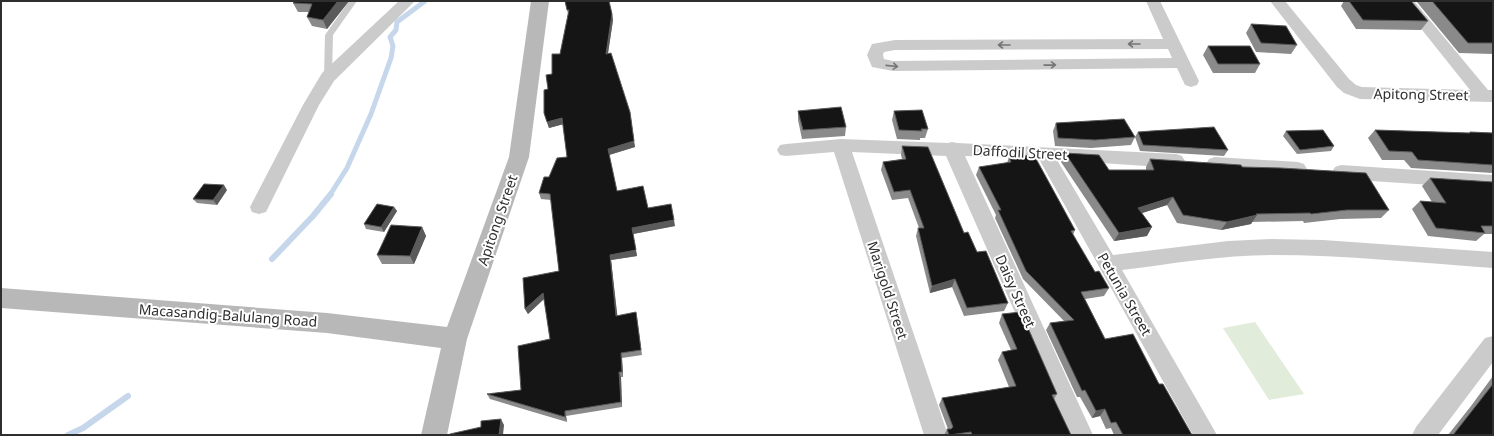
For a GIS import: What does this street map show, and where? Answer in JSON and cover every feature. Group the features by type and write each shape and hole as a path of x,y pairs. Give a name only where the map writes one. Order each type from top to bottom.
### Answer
{"street":[{"path":"259,208 311,105 328,77 408,1"},
{"name":"Apitong Street","path":"434,435 455,339 518,157 540,1"},
{"path":"1153,1 1191,81"},
{"name":"Apitong Street","path":"1277,1 1343,83 1350,89 1360,93 1488,96"},
{"path":"1406,1 1488,96"},
{"path":"1173,44 895,45 878,48 875,55 878,63 893,66 1183,63"},
{"name":"Daffodil Street","path":"786,150 841,145 952,148 1493,182"},
{"name":"Marigold Street","path":"841,145 936,435"},
{"name":"Daisy Street","path":"952,148 1081,435"},
{"name":"Petunia Street","path":"1044,153 1205,435"},
{"path":"1108,264 1228,249 1271,247 1323,248 1493,260"},
{"name":"Macasandig-Balulang Road","path":"1,298 327,323 455,339"},
{"path":"1424,435 1493,345"}],"lane":[{"path":"328,77 328,35 352,1"}],"green space":[{"path":"1255,322 1304,394 1269,400 1223,328"}],"building":[{"path":"295,1 338,1 323,20 307,17 312,4 293,3"},
{"path":"565,1 609,1 612,14 606,54 611,53 630,112 634,141 608,149 617,191 643,186 648,208 671,204 674,220 632,228 636,250 610,255 616,316 636,312 641,350 621,353 622,372 619,372 621,402 565,411 565,417 487,394 521,390 518,346 550,339 543,293 525,309 523,278 559,271 550,194 539,193 544,177 549,177 557,158 567,157 562,118 547,122 544,113 544,90 548,89 546,75 552,74 552,54 560,54 569,10 567,10"},
{"path":"1349,1 1411,1 1428,21 1363,20"},
{"path":"1432,1 1493,1 1493,43 1468,43"},
{"path":"1251,24 1286,26 1297,45 1261,43"},
{"path":"1208,46 1250,46 1260,64 1218,64"},
{"path":"841,107 846,127 803,130 798,111"},
{"path":"922,110 928,129 921,129 922,131 899,130 894,111"},
{"path":"1124,119 1135,137 1095,140 1058,138 1056,123"},
{"path":"1214,127 1228,150 1143,145 1138,132 1151,131"},
{"path":"1323,130 1334,146 1300,150 1286,131"},
{"path":"1375,130 1493,133 1493,165 1418,160 1412,152 1389,151"},
{"path":"902,146 928,147 964,233 968,232 977,252 986,251 1008,303 967,308 955,279 932,286 918,228 924,228 910,190 894,192 883,162 906,159"},
{"path":"1065,153 1099,155 1109,170 1154,170 1150,159 1241,165 1242,167 1366,173 1389,210 1347,210 1311,214 1256,214 1257,215 1227,222 1183,215 1173,197 1138,208 1152,227 1119,233"},
{"path":"1034,155 1075,230 1071,231 1095,272 1099,271 1109,288 1081,292 1105,339 1133,334 1159,384 1163,384 1192,435 1123,435 1116,422 1111,423 1105,409 1096,411 1085,390 1082,391 1050,323 1074,320 1026,271 998,210 1001,210 979,167 1011,162 1009,157"},
{"path":"1430,178 1493,182 1493,226 1481,226 1485,233 1436,228 1420,201 1446,203"},
{"path":"204,184 224,185 213,200 193,199"},
{"path":"377,204 394,207 381,227 364,224"},
{"path":"391,225 422,227 410,256 377,255"},
{"path":"1021,312 1057,394 1052,395 1071,435 972,435 971,432 949,435 947,429 951,429 953,427 942,398 1016,386 1002,352 1017,349 1002,314"},
{"path":"1493,384 1493,435 1453,435 1482,398"},
{"path":"501,419 499,435 450,435 481,427 481,421"}],"waterway":[{"path":"330,195 347,168 371,114 391,58 393,46 390,37 396,30 397,22 425,1"},
{"path":"272,259 313,216 331,194"},
{"path":"68,435 83,428 128,396"}]}
